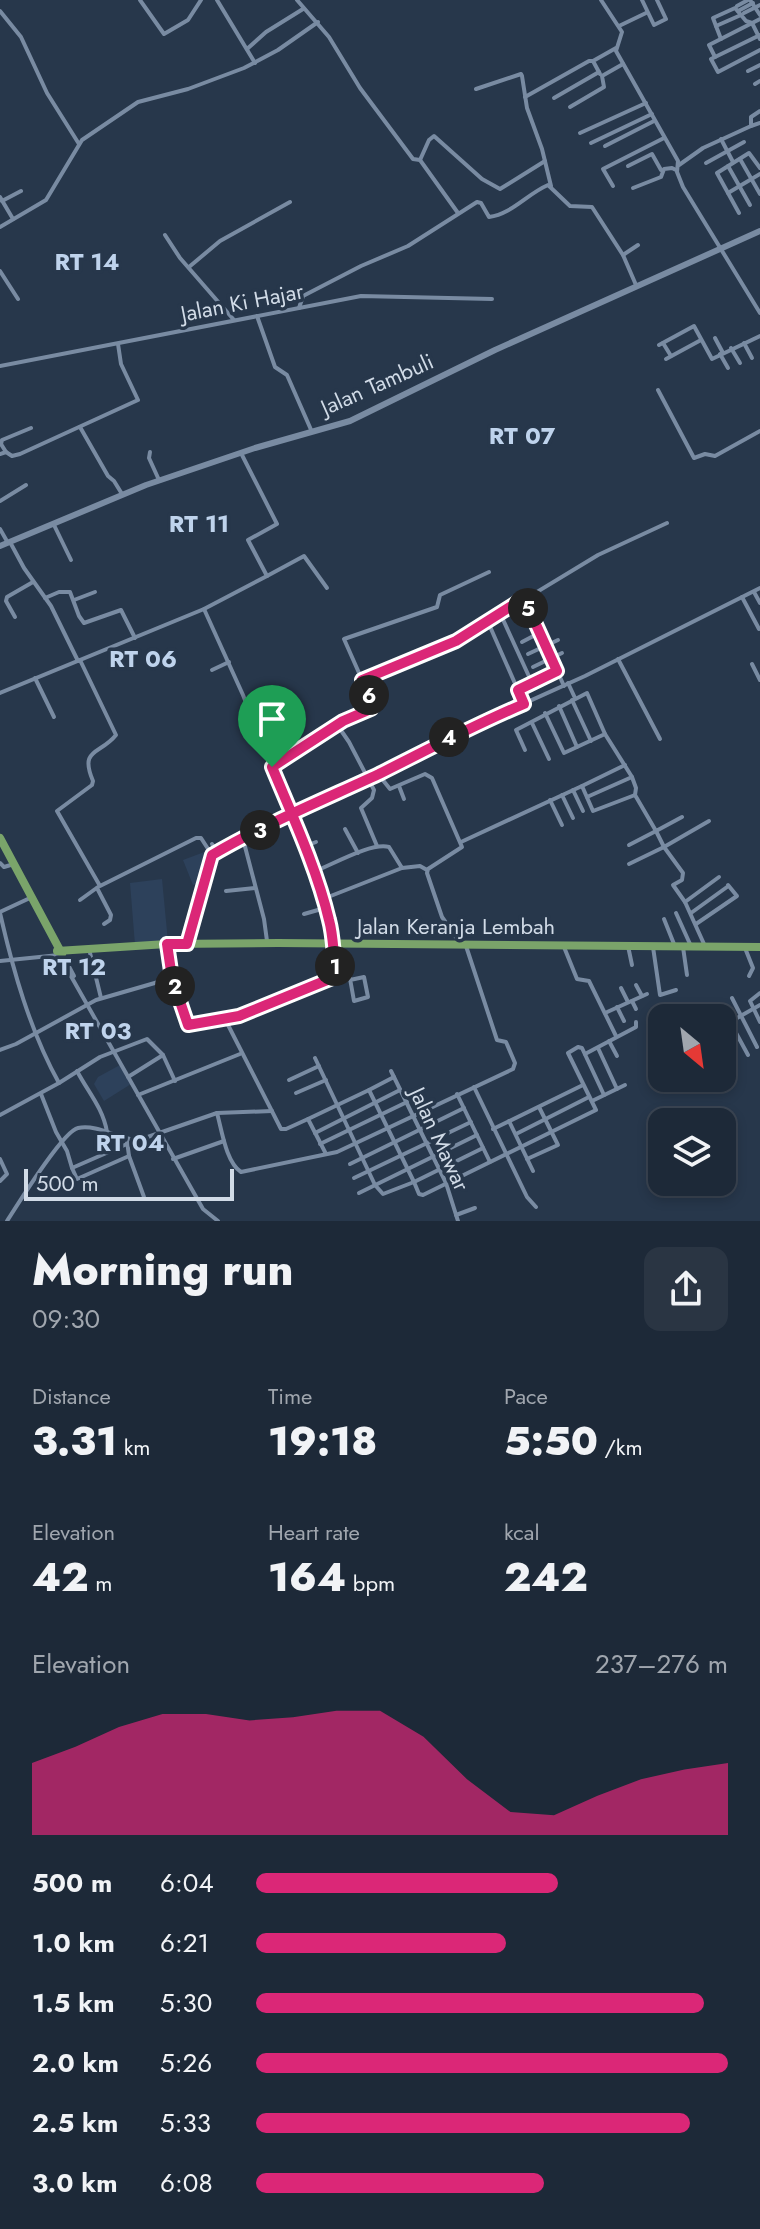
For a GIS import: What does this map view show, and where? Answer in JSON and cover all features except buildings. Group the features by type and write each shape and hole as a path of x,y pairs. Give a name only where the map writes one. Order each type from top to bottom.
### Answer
{"main road":[{"path":"0,840 60,953 111,949"},
{"name":"Jalan Keranja Lembah","path":"60,953 167,944 760,947"}],"street":[{"path":"140,0 164,34 188,20 201,0"},
{"path":"217,0 255,63"},
{"path":"297,0 318,22 371,103 413,159 420,160 458,213"},
{"path":"525,97 616,48 622,34 601,0"},
{"path":"642,0 654,25 666,19 657,0"},
{"path":"709,45 760,16 750,1 716,26"},
{"path":"721,39 713,18 760,5"},
{"path":"247,49 266,32 304,8"},
{"path":"738,10 746,21 752,23 760,37 711,59 718,72 760,50"},
{"path":"0,11 21,37 47,93 79,144"},
{"path":"619,26 646,13"},
{"path":"0,227 48,198 86,136 138,102 188,89 255,63 318,22"},
{"path":"706,38 715,57"},
{"path":"616,48 679,165"},
{"path":"570,107 604,87 593,61"},
{"path":"554,98 623,64"},
{"path":"748,71 760,65"},
{"path":"476,89 521,74 551,186 570,206 591,206 623,255 636,285"},
{"path":"580,133 646,103"},
{"path":"751,126 751,117 760,111"},
{"path":"591,143 652,114"},
{"path":"605,146 654,121"},
{"path":"677,172 679,165 721,139 760,123"},
{"path":"420,160 434,136 482,179 500,189 545,161"},
{"path":"613,186 603,169 664,138"},
{"path":"721,139 734,162"},
{"path":"706,163 744,142"},
{"path":"628,166 652,154 661,170 661,177 633,188"},
{"path":"728,193 760,171 751,154 717,173 728,193 739,213"},
{"path":"740,159 760,194"},
{"path":"728,166 750,205"},
{"path":"661,170 674,168 677,172 760,313"},
{"path":"299,308 303,296 408,246 479,201 489,217 493,217 513,208 546,185 551,186"},
{"path":"13,220 1,199 21,191"},
{"path":"189,267 220,241 290,202"},
{"name":"Jalan Tambuli","path":"0,546 159,480 350,421 447,372 760,231"},
{"path":"165,235 234,320"},
{"path":"623,255 638,245"},
{"path":"0,271 18,299"},
{"name":"Jalan Ki Hajar","path":"0,366 373,295 492,299"},
{"path":"257,316 275,367 287,375 312,432"},
{"path":"701,340 668,357 661,344 694,326 712,359 760,336"},
{"path":"715,338 728,368"},
{"path":"31,428 2,440 3,453 14,456 139,400 121,364 118,343"},
{"path":"744,343 752,358"},
{"path":"731,348 740,363"},
{"path":"658,390 694,458 705,454 715,456 760,431"},
{"path":"80,427 122,494"},
{"path":"150,452 149,458 159,480"},
{"path":"241,453 277,524 248,540 267,576"},
{"path":"0,501 26,485"},
{"path":"362,680 456,641 598,555 667,523"},
{"path":"54,525 71,560"},
{"path":"0,529 45,598 111,721 116,737 96,750 86,764 93,783 57,810 111,915 110,921 104,924"},
{"path":"0,693 204,609 304,556 327,588"},
{"path":"272,767 343,721 372,707 344,639 437,607 440,595 489,572"},
{"path":"15,617 6,601 7,597 33,582"},
{"path":"214,854 760,588"},
{"path":"45,598 67,591 72,594 84,623 121,610 135,638"},
{"path":"74,600 95,592"},
{"path":"754,592 760,603"},
{"path":"742,597 759,629"},
{"path":"524,598 551,659 574,699 591,741"},
{"path":"204,609 229,662 323,899 337,976"},
{"path":"500,613 532,683"},
{"path":"488,622 524,704"},
{"path":"522,642 539,633"},
{"path":"528,654 558,640"},
{"path":"533,667 562,653"},
{"path":"618,659 660,739"},
{"path":"212,670 229,662"},
{"path":"752,664 760,680"},
{"path":"518,690 557,671"},
{"path":"35,678 54,717"},
{"path":"525,750 516,730 587,693 615,754 632,777 635,795 664,847 683,873 682,880 673,885 691,913 705,947"},
{"path":"559,706 577,747"},
{"path":"545,713 564,753 605,734"},
{"path":"532,723 549,759"},
{"path":"338,726 375,792 361,808 377,846"},
{"path":"461,842 625,765"},
{"path":"378,774 388,789 423,774 431,775 461,842 460,850 427,870"},
{"path":"587,797 632,777"},
{"path":"399,786 404,799"},
{"path":"582,786 593,811 635,795"},
{"path":"573,790 583,811"},
{"path":"562,795 573,818"},
{"path":"550,800 562,825"},
{"path":"629,845 682,817"},
{"path":"629,864 709,821"},
{"path":"345,829 358,853"},
{"path":"80,900 98,887 196,838 201,838 214,854"},
{"path":"243,839 264,919 267,944"},
{"path":"303,847 316,842"},
{"path":"187,944 214,854 212,844"},
{"path":"313,872 377,846 389,847 402,868"},
{"path":"0,863 2,867 14,864"},
{"path":"217,1113 236,1169 241,1172 326,1154 357,1143 513,1069 515,1065 506,1042 497,1040 464,944 440,913 427,870 420,866 402,868 323,899"},
{"path":"685,902 719,877"},
{"path":"691,913 728,886 737,896 696,924"},
{"path":"226,891 256,888"},
{"path":"32,897 0,913 37,1032 59,1083"},
{"path":"304,914 325,908"},
{"path":"676,913 687,975"},
{"path":"664,919 683,947"},
{"path":"167,944 172,978 188,1025 256,1010 349,973 350,980 354,1001 368,997 364,977 350,980"},
{"path":"563,945 577,979 589,981 616,1036"},
{"path":"628,946 632,965"},
{"path":"653,947 660,995 676,990"},
{"path":"745,948 753,970 749,976"},
{"path":"0,961 60,953 173,1159 204,1210 218,1221"},
{"path":"90,953 101,998"},
{"path":"0,1050 101,998 172,978"},
{"path":"605,1013 644,995 636,985"},
{"path":"621,988 636,1009"},
{"path":"760,993 750,1001 760,1022"},
{"path":"732,998 757,1047"},
{"path":"736,1018 760,1005"},
{"path":"617,1007 624,1021"},
{"path":"225,1019 240,1054 283,1130 394,1077"},
{"path":"585,1054 636,1027 636,1022"},
{"path":"736,1033 748,1055"},
{"path":"0,1115 113,1051 149,1039 163,1055 175,1081"},
{"path":"609,1041 617,1056"},
{"path":"369,1090 420,1195 596,1110 568,1053 580,1046 604,1095"},
{"path":"597,1047 617,1089"},
{"path":"138,1095 240,1054"},
{"path":"128,1077 163,1055"},
{"path":"315,1058 379,1192 386,1195 483,1148"},
{"path":"289,1080 319,1066"},
{"path":"77,1071 98,1105 107,1132"},
{"name":"Jalan Mawar","path":"391,1071 440,1169 457,1218"},
{"path":"296,1093 326,1080"},
{"path":"493,1129 583,1085"},
{"path":"516,1134 625,1085"},
{"path":"474,1087 527,1197 536,1207"},
{"path":"315,1133 400,1090"},
{"path":"40,1093 77,1179 129,1156"},
{"path":"457,1094 490,1162"},
{"path":"320,1144 407,1102"},
{"path":"527,1159 558,1145 539,1107"},
{"path":"350,1164 464,1108"},
{"path":"72,1168 127,1141 139,1140 217,1113 272,1111"},
{"path":"308,1119 326,1154"},
{"path":"509,1121 533,1171"},
{"path":"354,1178 471,1122"},
{"path":"7,1221 62,1141 77,1128 107,1132 127,1141"},
{"path":"359,1193 477,1135"},
{"path":"127,1141 129,1156 144,1197"},
{"path":"173,1159 225,1141"},
{"path":"0,1159 7,1174 0,1181"},
{"path":"457,1218 475,1208"}],"shaded area":[{"path":"207,851 210,857 203,882 193,885 183,860"},
{"path":"162,879 168,942 135,945 130,883"},
{"path":"120,1065 131,1084 104,1101 94,1084 98,1077"}],"district":[{"name":"RT 14","path":"87,262"},
{"name":"RT 07","path":"522,436"},
{"name":"RT 11","path":"199,524"},
{"name":"RT 06","path":"143,659"},
{"name":"RT 12","path":"74,967"},
{"name":"RT 03","path":"98,1031"},
{"name":"RT 04","path":"130,1143"}],"route":[{"path":"272,767 282,791 291,816 313,872 324,904 337,976 239,1016 188,1025 172,978 167,944 187,944 212,855 269,826 291,816 304,810 349,787 378,774 457,733 524,704 518,690 557,671 524,598 456,641 362,680 373,705 371,709 343,721 272,767"}]}
